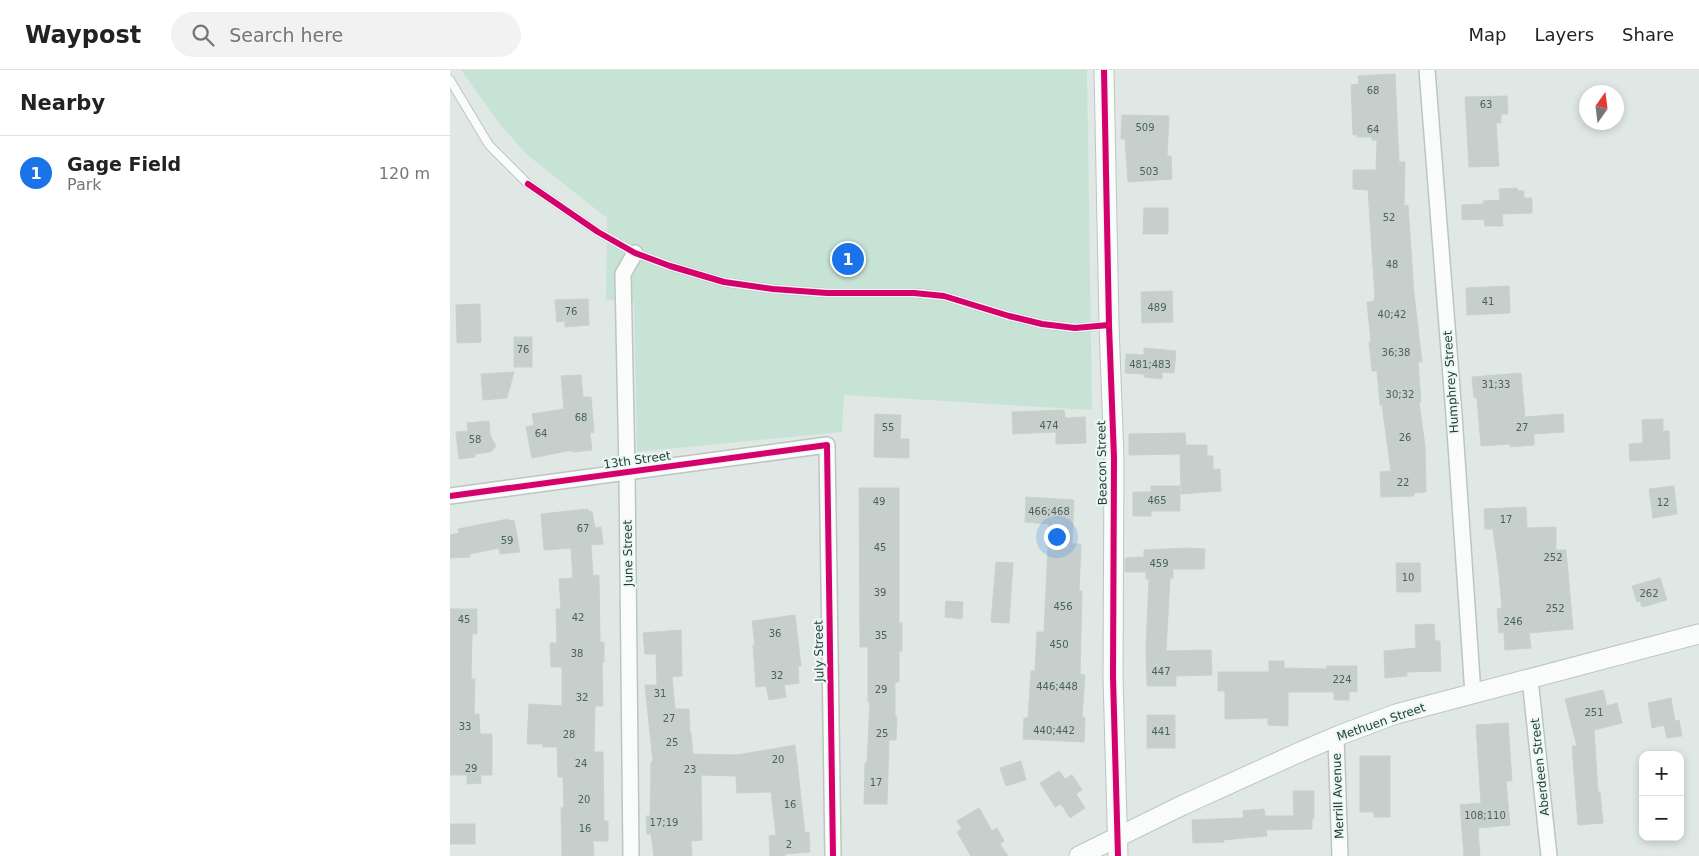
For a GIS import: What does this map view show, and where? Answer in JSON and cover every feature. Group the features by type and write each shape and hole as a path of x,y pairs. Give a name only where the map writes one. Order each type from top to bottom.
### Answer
{"street":[{"name":"Beacon Street","path":"1104,70 1109,325 1114,458 1113,677 1118,856"},
{"name":"Humphrey Street","path":"1427,70 1454,415 1473,694"},
{"name":"June Street","path":"631,856 623,274 635,253"},
{"name":"13th Street","path":"450,496 827,445"},
{"name":"July Street","path":"827,445 833,856"},
{"name":"Methuen Street","path":"1080,856 1183,805 1336,737 1396,714 1699,634"},
{"name":"Aberdeen Street","path":"1530,679 1549,856"},
{"name":"Merrill Avenue","path":"1336,737 1340,856"}],"lane":[{"path":"450,80 489,144 528,184 598,232 635,253 670,266 724,282 773,289 827,293 914,293 944,296 1042,324 1075,328 1109,325"}],"green space":[{"path":"461,70 1087,70 1092,410 844,395 842,432 637,452 634,302 606,300 607,218 526,154 499,123"}],"building":[{"path":"1395,74 1399,162 1405,162 1404,206 1408,205 1414,294 1422,362 1418,362 1421,402 1419,402 1425,446 1426,492 1414,493 1414,496 1381,497 1380,472 1391,471 1382,405 1380,405 1377,371 1372,371 1369,342 1371,342 1367,302 1374,301 1375,298 1368,190 1353,189 1353,170 1376,170 1377,140 1372,140 1372,137 1357,137 1357,134 1353,135 1351,85 1359,84 1358,76"},
{"path":"1507,96 1508,114 1501,114 1501,123 1496,123 1499,166 1469,167 1465,97"},
{"path":"1122,115 1169,116 1167,156 1171,156 1172,179 1128,182 1125,139 1121,139"},
{"path":"1517,188 1518,191 1524,191 1524,198 1532,198 1532,213 1502,214 1503,226 1485,226 1484,219 1462,220 1462,205 1484,204 1483,201 1500,200 1499,189"},
{"path":"1144,208 1168,208 1168,234 1143,234"},
{"path":"1509,286 1510,313 1467,315 1466,288"},
{"path":"1172,291 1173,322 1142,323 1141,292"},
{"path":"588,299 589,325 565,327 565,321 557,322 555,300"},
{"path":"480,304 481,342 457,343 456,305"},
{"path":"514,337 532,337 532,367 514,367"},
{"path":"1144,348 1176,351 1174,373 1162,372 1162,379 1144,377 1144,374 1125,373 1126,354 1144,355"},
{"path":"514,372 507,398 483,400 481,374"},
{"path":"1521,373 1525,417 1563,414 1564,432 1534,434 1534,445 1510,447 1510,444 1481,446 1477,398 1474,398 1472,377"},
{"path":"581,375 583,397 591,397 594,432 590,433 592,450 572,452 572,450 532,458 526,427 534,425 532,414 564,409 561,376"},
{"path":"1064,410 1065,418 1085,417 1086,443 1056,444 1056,432 1013,434 1012,412"},
{"path":"875,414 901,415 900,439 909,439 909,458 874,457"},
{"path":"1663,419 1663,431 1669,431 1670,459 1630,461 1629,444 1643,443 1642,420"},
{"path":"489,421 490,435 496,446 493,450 475,454 475,457 459,459 456,432 468,431 467,423"},
{"path":"1185,433 1186,445 1207,445 1207,456 1213,456 1213,470 1220,469 1221,491 1181,494 1180,454 1129,455 1129,434"},
{"path":"1151,486 1180,486 1180,511 1151,511 1151,516 1133,516 1133,492 1151,492"},
{"path":"1674,486 1677,514 1653,518 1649,489"},
{"path":"859,488 899,488 899,623 902,623 902,651 899,651 899,682 895,682 896,740 889,740 887,804 864,804 870,702 868,702 868,647 860,647"},
{"path":"1026,497 1074,500 1072,544 1081,544 1079,591 1082,591 1080,674 1085,675 1082,717 1085,718 1084,742 1023,739 1024,718 1028,718 1031,671 1035,671 1037,632 1044,632 1049,524 1025,522"},
{"path":"1526,507 1527,528 1556,527 1556,550 1566,550 1573,629 1529,633 1531,648 1505,650 1504,632 1499,633 1497,609 1502,608 1493,529 1485,529 1484,509"},
{"path":"588,509 589,512 592,511 595,528 601,527 603,544 591,545 593,576 599,575 600,642 604,642 604,662 602,662 603,706 595,706 594,752 603,752 604,821 608,821 608,841 593,841 594,856 562,856 561,808 564,807 563,777 558,777 557,747 543,747 543,744 527,744 529,704 562,706 562,667 551,667 550,643 557,643 556,609 561,609 559,579 573,578 571,548 544,550 541,514"},
{"path":"508,519 509,521 514,520 520,552 500,554 499,548 470,554 470,557 450,558 450,535 459,533 458,529"},
{"path":"1205,549 1204,569 1173,569 1173,578 1170,578 1166,651 1211,650 1212,675 1176,676 1176,686 1147,686 1146,648 1149,579 1146,579 1146,572 1125,572 1125,558 1144,557 1144,550"},
{"path":"996,562 1013,563 1009,623 991,622"},
{"path":"1396,563 1420,563 1421,592 1397,592"},
{"path":"1660,578 1667,600 1642,607 1640,601 1637,602 1632,586"},
{"path":"946,601 963,602 962,619 945,617"},
{"path":"450,609 477,609 477,634 472,634 471,679 475,679 474,714 479,714 480,734 492,734 492,775 481,775 481,783 467,784 467,775 450,775"},
{"path":"795,615 801,666 798,666 799,683 784,685 786,697 769,700 766,686 756,687 753,645 755,645 752,621"},
{"path":"1434,624 1435,641 1440,641 1441,671 1407,672 1407,676 1385,678 1384,651 1416,648 1415,625"},
{"path":"681,630 682,676 672,677 675,709 689,709 693,754 737,755 795,745 805,833 809,832 810,852 770,856 769,836 776,835 771,792 737,793 736,776 701,775 702,840 691,841 692,856 654,856 651,834 647,834 646,816 650,816 651,762 653,762 645,685 657,685 656,654 645,654 643,633"},
{"path":"1269,661 1284,661 1284,668 1327,669 1327,666 1357,666 1357,692 1349,691 1349,700 1334,700 1334,692 1288,692 1288,726 1268,725 1268,718 1225,719 1225,691 1218,691 1218,672 1269,672"},
{"path":"1603,690 1607,706 1617,703 1622,723 1594,730 1598,792 1600,792 1603,823 1578,825 1572,746 1577,746 1565,699"},
{"path":"1671,698 1675,721 1679,720 1682,736 1667,738 1664,725 1652,728 1648,703"},
{"path":"1147,715 1175,715 1175,748 1147,748"},
{"path":"1508,723 1512,781 1506,781 1510,825 1478,828 1480,856 1464,856 1460,805 1481,803 1476,725"},
{"path":"1360,756 1390,756 1390,817 1374,817 1374,812 1360,812"},
{"path":"1021,761 1026,780 1006,786 1000,768"},
{"path":"1059,771 1065,779 1072,775 1082,790 1076,794 1085,808 1070,818 1061,804 1055,807 1040,783"},
{"path":"1293,791 1314,791 1312,829 1266,830 1267,836 1223,840 1224,842 1193,843 1192,820 1244,818 1243,811 1264,809 1265,816 1294,816"},
{"path":"979,808 992,831 997,828 1004,841 1000,844 1008,856 971,856 957,832 962,829 957,821"},
{"path":"450,824 475,824 475,844 450,844"}],"cycle path":[{"path":"1104,70 1109,325 1114,458 1113,677 1118,856"},
{"path":"528,184 598,232 635,253 670,266 724,282 773,289 827,293 914,293 944,296 1042,324 1075,328 1109,325"},
{"path":"450,496 827,445 833,856"}],"place":[{"name":"Gage Field","path":"848,259"}]}
